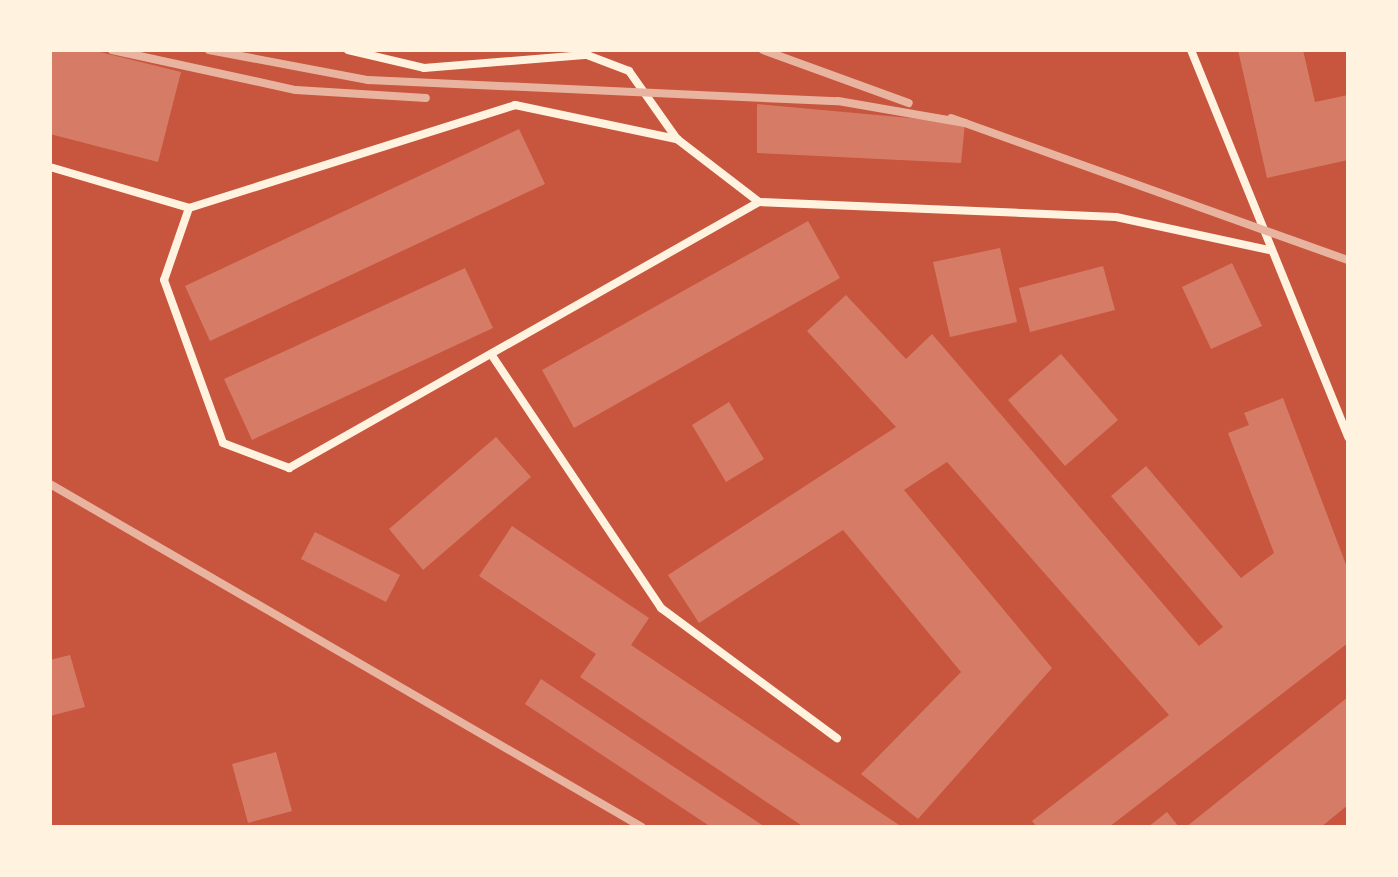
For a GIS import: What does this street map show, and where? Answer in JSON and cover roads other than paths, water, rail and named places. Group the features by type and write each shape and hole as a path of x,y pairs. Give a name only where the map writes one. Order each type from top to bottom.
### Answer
{"lane":[{"path":"348,50 424,68 587,54 629,71 677,139 759,202"},
{"path":"1190,50 1348,437"},
{"path":"50,166 190,208 515,105 677,139"},
{"path":"190,208 164,280 223,443 289,468 759,202 1116,216 1269,250"},
{"path":"491,354 661,608 837,738"}],"railway":[{"path":"112,50 296,90 426,98"},
{"path":"209,50 368,80 838,101 965,123"},
{"path":"763,50 909,103"},
{"path":"951,118 1348,260"},
{"path":"50,484 642,827"}]}
